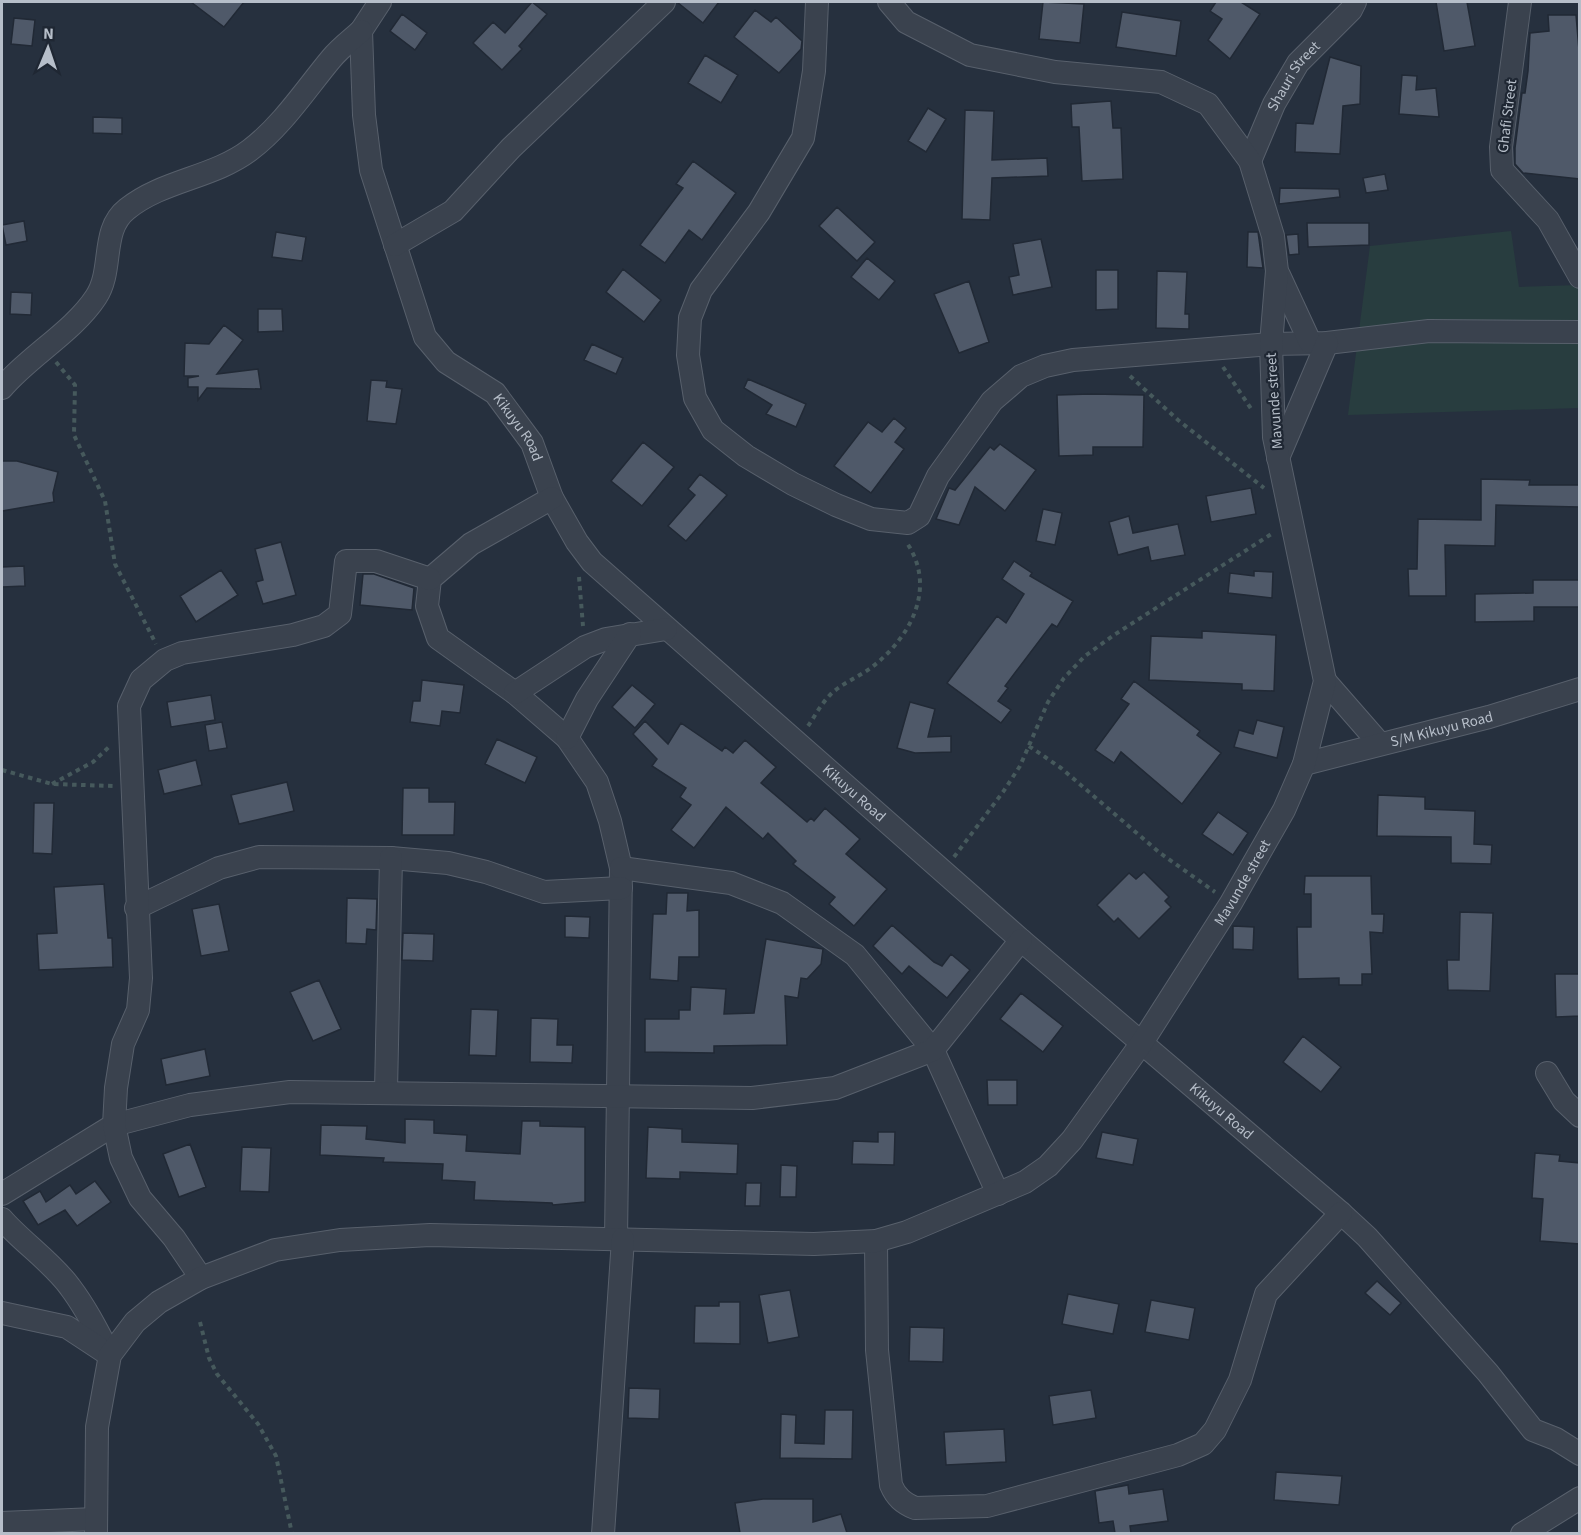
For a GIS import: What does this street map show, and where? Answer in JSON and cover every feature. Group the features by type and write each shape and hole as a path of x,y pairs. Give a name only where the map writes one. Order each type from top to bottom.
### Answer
{"street":[{"path":"2,388 19,368 96,297 103,283 112,227 126,209 155,192 220,168 250,150 305,94 333,57 361,31 380,2"},
{"path":"395,245 453,211 511,148 664,2"},
{"path":"817,2 814,71 803,138 759,212 701,290 690,318 688,355 695,398 713,430 746,456 793,484 828,501 871,519 908,523 919,516 938,476 992,401 1021,376 1045,366 1110,357 1319,342 1429,331 1580,332"},
{"name":"Mavunde street","path":"110,1355 135,1322 159,1302 201,1278 275,1250 340,1240 430,1235 814,1244 876,1241 907,1232 1025,1182 1047,1166 1072,1140 1141,1044 1231,903 1284,810 1304,764 1325,681 1276,447 1270,344 1277,271 1273,236 1250,161 1208,104 1161,82 1055,72 970,55 906,22 889,2"},
{"name":"Shauri Street","path":"1250,161 1274,104 1298,63 1351,10 1355,2"},
{"name":"Ghafi Street","path":"1520,2 1501,147 1502,170 1548,220 1580,278"},
{"name":"Kikuyu Road","path":"361,31 364,115 371,170 425,337 446,362 495,393 532,443 552,498 576,542 592,562 942,872 1341,1213 1367,1237 1488,1373 1533,1430 1556,1439 1580,1454"},
{"path":"1277,271 1319,342"},
{"path":"1276,447 1319,342"},
{"path":"552,498 471,544 430,579 427,606 438,638 514,693 567,738 597,782 610,821 621,878 617,1096 620,1239 603,1533"},
{"path":"201,1278 174,1238 140,1198 121,1158 114,1125 116,1088 123,1044 138,1010 141,978 136,908 129,706 141,680 165,660 182,653 293,635 324,627 340,614 346,561 376,561 430,579"},
{"path":"514,693 585,647 630,634 666,629"},
{"path":"567,738 587,699 630,634"},
{"path":"1325,681 1380,744"},
{"name":"S/M Kikuyu Road","path":"1304,764 1489,717 1580,689"},
{"path":"136,908 219,868 259,857 391,858 448,863 486,872 544,892 621,878 731,883 782,903 855,955 933,1050 998,1194"},
{"path":"386,1091 391,858"},
{"path":"2,1194 114,1125 190,1105 290,1092 386,1091 752,1098 796,1095 835,1088 933,1050 1021,940"},
{"path":"1547,1073 1564,1101 1580,1116"},
{"path":"876,1241 877,1350 891,1485 896,1495 905,1504 915,1508 987,1506 1178,1455 1203,1444 1215,1430 1240,1380 1266,1294 1341,1213"},
{"path":"2,1219 21,1241 70,1285 91,1318 110,1355 97,1427 96,1526 65,1523 2,1523"},
{"path":"2,1313 66,1327 110,1355"},
{"path":"1522,1533 1580,1498"}],"path":[{"path":"43,348 75,385 74,435 101,488 116,564 165,660"},
{"path":"1211,348 1276,447"},
{"path":"942,872 1003,792 1029,746 1048,702 1064,678 1085,656 1288,513 1178,420 1110,357"},
{"path":"797,745 830,695 888,654 914,616 920,589 920,568 911,550 899,537"},
{"path":"579,574 585,647"},
{"path":"52,784 93,762 130,722"},
{"path":"1029,746 1061,768 1160,853 1231,903"},
{"path":"2,770 52,784 132,786"},
{"path":"200,1322 209,1358 217,1374 258,1424 276,1456 292,1533"}],"green space":[{"path":"1511,231 1519,287 1579,285 1579,408 1348,415 1370,246"}],"building":[{"path":"191,2 244,2 224,27"},
{"path":"532,2 547,14 519,46 522,49 502,70 473,43 493,22 505,33"},
{"path":"677,2 719,2 703,23"},
{"path":"1043,2 1084,4 1080,43 1039,39"},
{"path":"1216,2 1241,2 1260,14 1230,59 1208,40 1222,19 1210,11"},
{"path":"1436,2 1467,2 1475,46 1444,51"},
{"path":"755,10 771,22 776,17 802,41 801,49 779,73 734,37"},
{"path":"1122,12 1181,21 1176,56 1116,47"},
{"path":"402,14 427,33 415,50 390,31"},
{"path":"1548,15 1576,15 1580,62 1580,179 1523,173 1515,164 1522,93 1525,93 1528,71 1530,33 1549,31"},
{"path":"14,18 35,20 32,46 11,44"},
{"path":"705,55 738,75 721,103 688,83"},
{"path":"1330,57 1361,66 1360,104 1343,106 1340,154 1295,152 1296,123 1313,124"},
{"path":"1402,75 1417,76 1416,90 1436,88 1439,117 1399,114"},
{"path":"1111,101 1113,128 1121,128 1123,179 1082,181 1079,127 1072,127 1071,104"},
{"path":"928,108 946,119 926,152 908,141"},
{"path":"965,110 994,111 992,160 1047,158 1048,176 992,178 990,220 962,219"},
{"path":"93,117 122,118 122,134 93,133"},
{"path":"693,161 736,193 702,240 689,230 665,263 640,245 683,188 676,184"},
{"path":"1385,174 1388,190 1366,193 1363,178"},
{"path":"1280,188 1339,189 1340,197 1279,204"},
{"path":"837,207 875,242 857,261 819,226"},
{"path":"24,221 27,241 6,245 2,225"},
{"path":"1307,223 1369,223 1369,245 1308,247"},
{"path":"276,232 306,237 302,261 272,257"},
{"path":"1248,232 1258,232 1263,268 1247,267"},
{"path":"1298,234 1299,254 1289,255 1286,235"},
{"path":"1041,239 1052,287 1013,295 1009,277 1019,275 1013,244"},
{"path":"867,258 895,281 879,300 851,277"},
{"path":"623,269 661,300 644,322 606,292"},
{"path":"1096,270 1118,270 1118,309 1096,310"},
{"path":"1157,271 1187,272 1185,314 1189,314 1189,329 1156,328"},
{"path":"969,281 989,342 959,353 934,294"},
{"path":"11,292 32,293 31,315 10,314"},
{"path":"258,309 282,309 283,331 258,332"},
{"path":"224,325 243,340 217,374 258,369 261,389 207,388 198,400 198,387 188,387 188,378 199,376 184,376 185,343 209,344"},
{"path":"592,344 623,358 616,374 584,360"},
{"path":"748,379 806,404 796,427 766,414 772,405 744,388"},
{"path":"371,380 387,381 386,387 402,389 396,424 367,421"},
{"path":"1057,395 1144,395 1143,447 1093,447 1093,455 1059,456"},
{"path":"894,418 906,428 895,442 904,449 871,493 834,466 868,422 882,432"},
{"path":"643,442 674,467 642,506 611,481"},
{"path":"1000,444 1036,470 1005,511 975,487 959,525 936,519 949,488 955,490 990,447 994,450"},
{"path":"2,461 17,461 58,472 53,493 54,502 2,511"},
{"path":"700,474 727,495 686,541 668,526 695,495 688,489"},
{"path":"1481,479 1530,480 1529,485 1580,485 1580,507 1496,505 1495,546 1445,545 1446,596 1409,596 1408,569 1417,569 1418,519 1481,520"},
{"path":"1251,488 1256,514 1211,522 1206,496"},
{"path":"1043,509 1062,513 1055,545 1036,541"},
{"path":"1129,516 1133,533 1178,524 1185,555 1151,561 1148,547 1118,555 1109,522"},
{"path":"281,542 296,595 263,604 256,582 263,580 255,549"},
{"path":"1014,561 1032,573 1030,576 1073,601 1057,627 1052,624 1005,686 1008,688 998,701 1011,710 1001,723 947,683 997,616 1006,623 1024,594 1002,579"},
{"path":"24,566 25,586 2,587 2,567"},
{"path":"221,570 238,595 196,622 180,596"},
{"path":"1254,571 1273,572 1272,598 1228,593 1230,573 1254,576"},
{"path":"363,574 374,574 414,588 412,610 360,605"},
{"path":"1533,580 1580,580 1580,607 1534,607 1534,621 1475,622 1475,594 1533,593"},
{"path":"1202,631 1276,635 1274,691 1242,690 1242,684 1149,680 1151,636 1202,638"},
{"path":"422,680 464,685 460,713 442,711 440,726 410,722 413,701 420,701"},
{"path":"1134,681 1200,731 1197,735 1221,753 1182,804 1121,752 1114,763 1095,750 1129,704 1121,699"},
{"path":"632,685 655,704 635,728 612,707"},
{"path":"211,695 215,720 171,727 167,702"},
{"path":"910,702 935,709 928,737 951,736 951,752 915,753 897,748"},
{"path":"1257,720 1284,727 1277,758 1234,747 1239,730 1253,734"},
{"path":"645,721 668,744 681,723 722,751 725,747 733,753 745,740 776,767 761,783 807,822 811,818 814,821 825,808 860,839 846,854 887,889 854,926 829,904 835,897 793,864 796,861 768,833 763,839 726,807 694,848 671,830 691,805 680,797 686,788 652,766 657,759 633,734"},
{"path":"222,722 227,748 209,751 205,725"},
{"path":"497,739 537,757 525,783 485,764"},
{"path":"196,760 202,785 164,794 158,770"},
{"path":"287,782 294,811 239,824 231,795"},
{"path":"403,788 429,788 429,802 455,802 454,835 402,835"},
{"path":"1378,795 1425,797 1425,809 1475,811 1474,844 1492,845 1491,864 1451,863 1451,837 1377,836"},
{"path":"34,803 54,803 52,854 33,853"},
{"path":"1218,812 1248,833 1233,855 1202,834"},
{"path":"1144,872 1169,897 1165,901 1171,907 1139,939 1118,918 1114,922 1097,905 1129,873 1136,879"},
{"path":"1305,876 1371,876 1372,914 1384,914 1383,933 1370,932 1372,974 1362,974 1362,985 1339,985 1339,978 1298,979 1297,927 1311,927 1311,894 1304,894"},
{"path":"104,884 108,938 112,938 113,967 39,970 37,934 57,933 54,887"},
{"path":"667,893 688,893 687,911 699,910 699,957 679,957 678,981 650,979 653,914 666,914"},
{"path":"347,898 377,899 376,930 367,929 366,944 346,943"},
{"path":"219,904 229,951 201,956 192,909"},
{"path":"1460,912 1493,913 1490,991 1448,990 1447,960 1459,960"},
{"path":"565,916 590,917 589,938 565,937"},
{"path":"892,925 934,962 942,966 951,954 970,970 947,998 909,966 902,974 873,946"},
{"path":"1233,926 1254,927 1253,950 1233,949"},
{"path":"403,933 434,934 433,961 402,960"},
{"path":"766,939 823,949 821,964 807,979 801,978 798,998 785,996 787,1045 714,1046 714,1053 645,1052 645,1019 679,1019 679,1010 690,1010 691,987 726,989 724,1014 754,1013"},
{"path":"1555,974 1580,974 1580,1016 1556,1017"},
{"path":"319,980 341,1029 313,1041 290,992"},
{"path":"1021,993 1063,1026 1043,1052 1000,1019"},
{"path":"471,1009 498,1010 496,1056 469,1055"},
{"path":"531,1018 558,1019 557,1045 573,1045 572,1063 530,1062"},
{"path":"1303,1036 1341,1067 1321,1092 1283,1062"},
{"path":"205,1049 210,1076 166,1085 161,1059"},
{"path":"987,1080 1017,1080 1017,1105 988,1105"},
{"path":"405,1119 434,1120 434,1133 467,1135 466,1151 520,1154 522,1121 540,1121 540,1126 585,1127 585,1202 553,1205 552,1203 474,1200 475,1182 442,1180 443,1164 383,1162 384,1158 320,1155 321,1125 367,1126 366,1139 405,1143"},
{"path":"648,1127 682,1129 682,1142 738,1144 737,1174 680,1172 680,1179 646,1178"},
{"path":"878,1132 895,1132 894,1165 852,1164 853,1141 878,1142"},
{"path":"1102,1132 1138,1139 1133,1165 1096,1158"},
{"path":"190,1144 206,1187 179,1197 163,1154"},
{"path":"242,1147 271,1148 269,1192 240,1191"},
{"path":"1535,1153 1560,1155 1559,1161 1580,1163 1580,1244 1540,1241 1543,1199 1532,1198"},
{"path":"781,1165 797,1166 796,1197 780,1197"},
{"path":"95,1181 111,1202 77,1226 65,1210 38,1225 23,1201 40,1191 46,1202 70,1185 76,1194"},
{"path":"746,1183 761,1183 760,1206 745,1206"},
{"path":"1377,1281 1401,1303 1390,1315 1365,1293"},
{"path":"790,1290 799,1337 768,1343 759,1295"},
{"path":"1068,1294 1119,1304 1113,1334 1062,1324"},
{"path":"1151,1300 1195,1308 1189,1340 1145,1332"},
{"path":"719,1302 740,1302 740,1344 694,1343 695,1306 719,1306"},
{"path":"910,1327 944,1328 943,1362 909,1361"},
{"path":"629,1388 660,1389 659,1419 628,1418"},
{"path":"1091,1390 1096,1418 1053,1425 1049,1396"},
{"path":"825,1410 853,1410 852,1459 780,1458 781,1414 796,1415 795,1443 824,1444"},
{"path":"1004,1429 1006,1462 946,1465 944,1432"},
{"path":"1276,1472 1342,1476 1339,1505 1274,1500"},
{"path":"1128,1485 1129,1494 1163,1489 1168,1521 1130,1526 1131,1533 1115,1533 1113,1521 1099,1523 1095,1491"},
{"path":"763,1499 813,1499 813,1522 841,1514 847,1533 740,1533 735,1503"}]}
